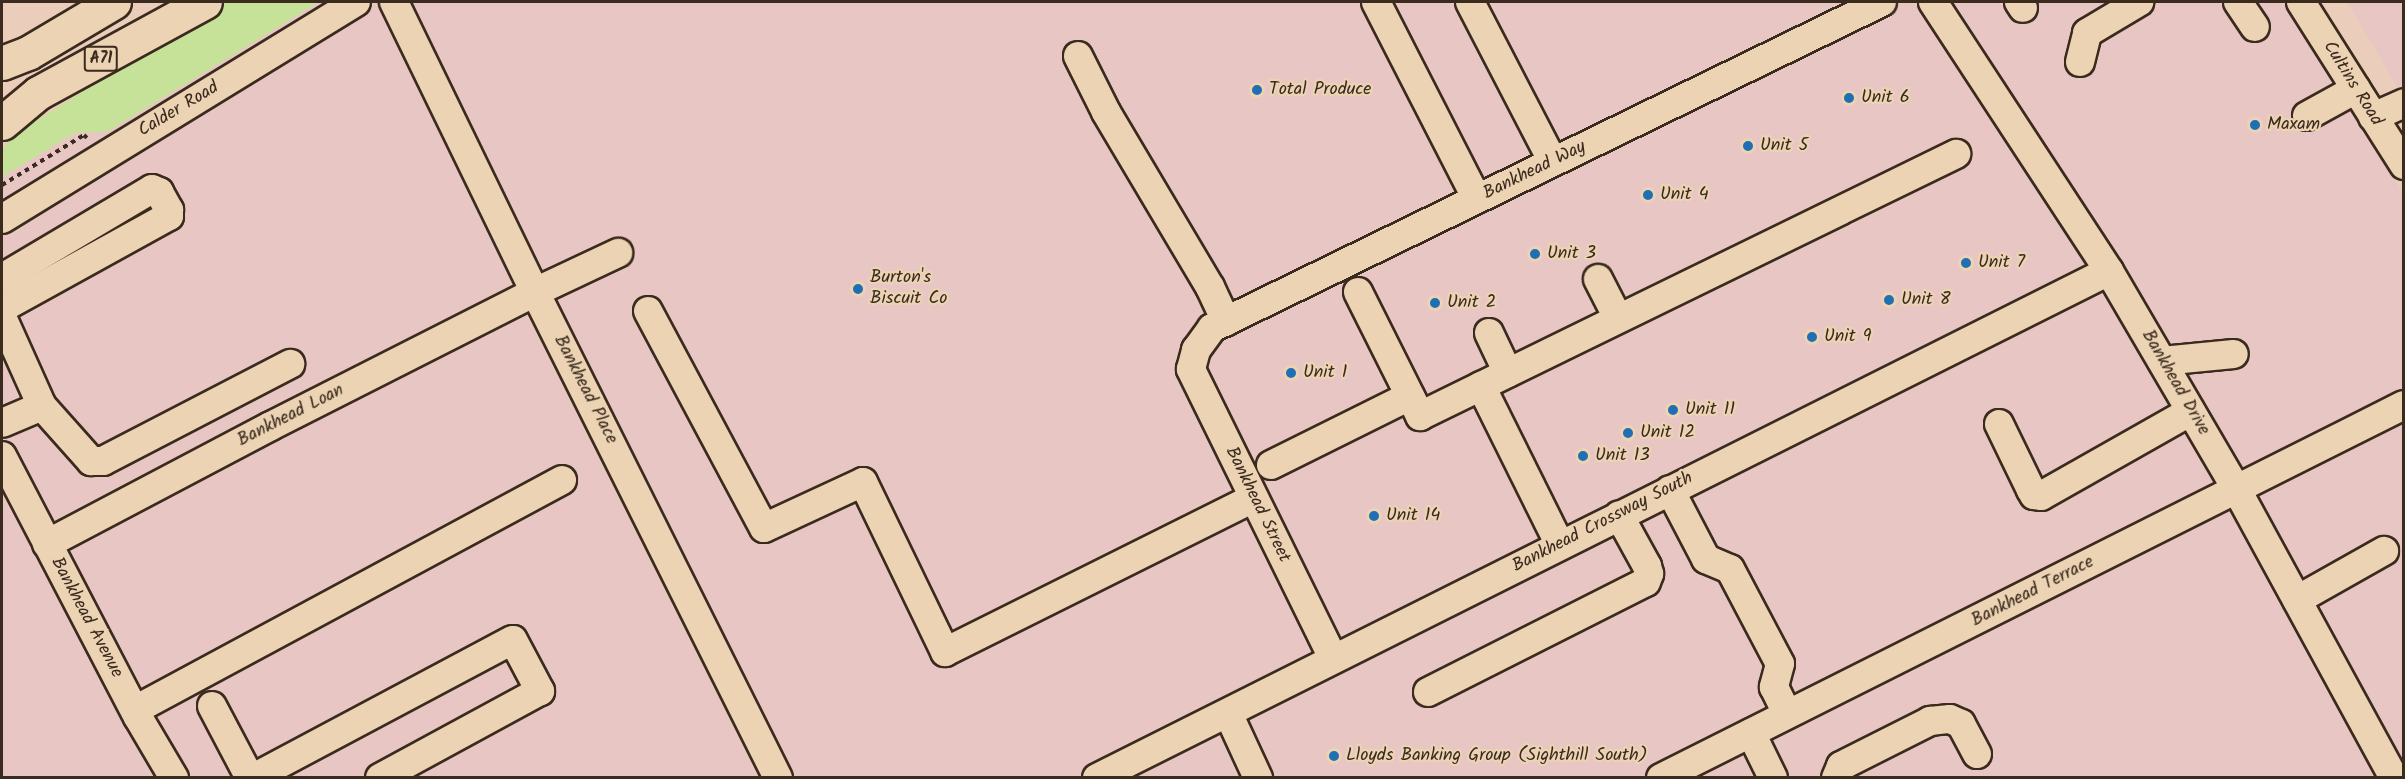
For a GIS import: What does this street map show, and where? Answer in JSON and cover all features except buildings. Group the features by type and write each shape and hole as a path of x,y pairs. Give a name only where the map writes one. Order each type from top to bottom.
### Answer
{"main road":[{"name":"A71","path":"2,63 28,53 114,2"},
{"name":"A71","path":"2,123 38,93 205,2"}],"street":[{"name":"Calder Road","path":"2,219 357,2"},
{"name":"Bankhead Place","path":"394,2 535,292 778,777"},
{"path":"1376,2 1477,199"},
{"path":"1470,2 1553,162"},
{"name":"Bankhead Way","path":"1196,350 1212,328 1882,2"},
{"name":"Bankhead Drive","path":"1934,2 2109,270 2237,490 2394,777"},
{"path":"2080,62 2087,33 2139,2"},
{"path":"2238,2 2255,27"},
{"name":"Cultins Road","path":"2301,2 2403,165"},
{"path":"1078,56 1106,112 1204,278 1226,321"},
{"path":"2307,116 2356,89"},
{"path":"2373,117 2403,103"},
{"path":"1358,292 1420,416 1956,154"},
{"path":"2,278 152,189 159,192 169,210 169,216 2,308"},
{"name":"Bankhead Loan","path":"47,544 535,292 618,253"},
{"name":"Bankhead Crossway South","path":"1097,777 2109,270"},
{"path":"1598,279 1618,318"},
{"path":"648,310 764,528 863,482 945,652 1254,498"},
{"path":"2,317 42,406 91,461 103,461 290,363"},
{"path":"1489,333 1508,373"},
{"name":"Bankhead Street","path":"1196,350 1191,369 1333,658"},
{"path":"2162,361 2234,354"},
{"path":"1482,386 1560,545"},
{"path":"1271,465 1410,396"},
{"name":"Bankhead Terrace","path":"1661,777 2403,405"},
{"path":"2,423 42,406"},
{"path":"1999,424 2031,490 2034,495 2041,496 2191,411"},
{"name":"Bankhead Avenue","path":"2,456 135,711 174,777"},
{"path":"135,711 562,480"},
{"path":"1670,490 1706,559 1730,569 1780,664 1774,687 1787,714"},
{"path":"1428,692 1646,582 1649,574 1647,566 1619,515"},
{"path":"2297,600 2384,551"},
{"path":"212,706 251,777 513,640 540,691 380,777"},
{"path":"1228,713 1258,777"},
{"path":"1836,777 1841,766 1930,721 1950,719 1961,724 1977,754"},
{"path":"1751,733 1773,777"}],"shaded area":[{"path":"227,2 2284,2 2403,193 2403,777 2,778 2,151 13,135"},
{"path":"2347,2 2403,2 2403,97"}],"green space":[{"path":"227,2 319,2 107,132 75,133 2,177 2,151 13,135"}],"place":[{"name":"Total Produce","path":"1257,90"},
{"name":"Unit 6","path":"1849,98"},
{"name":"Maxam","path":"2255,125"},
{"name":"Unit 5","path":"1748,146"},
{"name":"Unit 4","path":"1648,195"},
{"name":"Unit 3","path":"1535,254"},
{"name":"Unit 7","path":"1966,263"},
{"name":"Burton's Biscuit Co","path":"858,289"},
{"name":"Unit 8","path":"1889,300"},
{"name":"Unit 2","path":"1435,303"},
{"name":"Unit 9","path":"1812,337"},
{"name":"Unit 1","path":"1291,373"},
{"name":"Unit 11","path":"1673,410"},
{"name":"Unit 12","path":"1628,433"},
{"name":"Unit 13","path":"1583,456"},
{"name":"Unit 14","path":"1374,516"},
{"name":"Lloyds Banking Group (Sighthill South)","path":"1334,756"}]}
